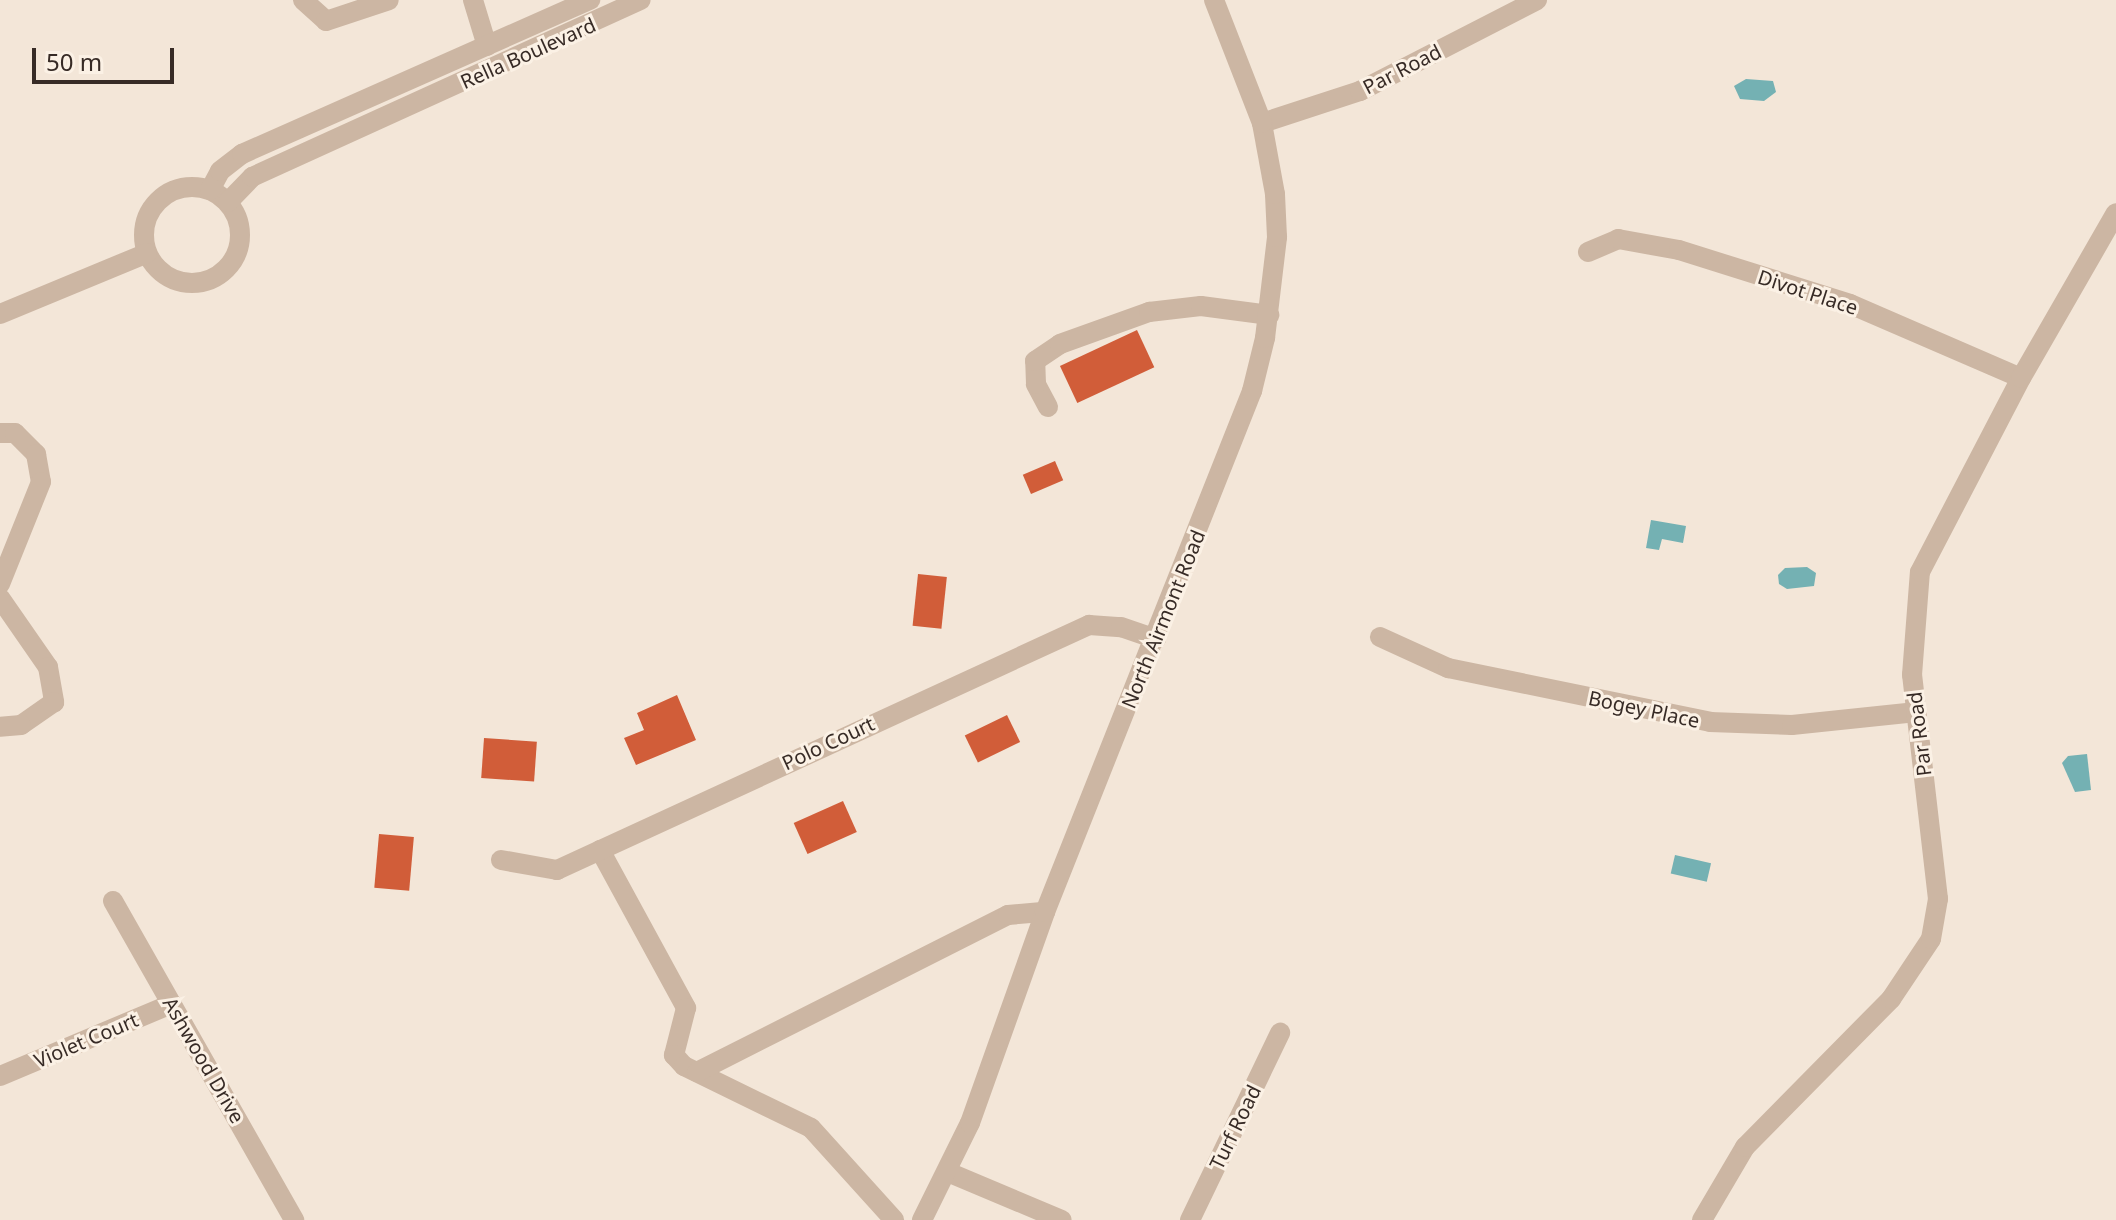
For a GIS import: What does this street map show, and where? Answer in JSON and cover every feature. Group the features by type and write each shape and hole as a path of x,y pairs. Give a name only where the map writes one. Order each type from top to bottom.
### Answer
{"street":[{"path":"303,0 326,21 378,2"},
{"path":"473,0 487,46"},
{"name":"Rella Boulevard","path":"210,190 220,171 242,154 590,0"},
{"name":"Rella Boulevard","path":"228,202 252,177 641,0"},
{"name":"North Airmont Road","path":"922,1220 950,1173 1045,912 1252,391 1269,315 1277,237 1262,123 1214,0"},
{"name":"Par Road","path":"1262,123 1360,91 1537,0"},
{"path":"405,82 415,104"},
{"path":"185,188 210,190 228,202 237,217 239,246 233,262 214,278 177,282 163,274 147,253 144,229 161,197 185,188"},
{"name":"Par Road","path":"1702,1220 1745,1147 1891,999 1931,939 1938,899 1916,712 1914,617 1920,572 2021,378 2116,213"},
{"name":"Divot Place","path":"1588,252 1618,239 1679,250 1850,304 2021,378"},
{"path":"0,314 147,253"},
{"path":"1048,407 1036,384 1035,361 1072,339 1162,310 1201,306 1269,315"},
{"path":"0,433 15,433 36,454 41,482 0,584"},
{"path":"0,598 48,667 54,702 21,725 0,727"},
{"name":"Polo Court","path":"501,860 557,870 1089,625 1121,627 1156,639"},
{"name":"Bogey Place","path":"1380,637 1448,668 1710,722 1792,725 1916,712"},
{"path":"600,850 680,994 686,1020 674,1055 697,1072 811,1128 894,1220"},
{"name":"Ashwood Drive","path":"113,901 294,1220"},
{"path":"697,1072 1008,915 1045,912"},
{"name":"Violet Court","path":"0,1076 171,1004"},
{"name":"Turf Road","path":"1190,1220 1280,1033"},
{"path":"950,1173 1062,1220"}],"water":[{"path":"1746,79 1773,81 1776,92 1764,101 1740,99 1734,86"},
{"path":"1651,520 1686,526 1683,543 1662,539 1659,550 1646,548"},
{"path":"1807,567 1816,573 1814,586 1787,589 1779,584 1778,575 1785,568"},
{"path":"2087,754 2091,790 2075,792 2062,763 2068,756"},
{"path":"1675,855 1711,863 1707,882 1671,874"}],"building":[{"path":"1137,330 1154,367 1077,403 1060,366"},
{"path":"1055,461 1063,480 1031,494 1023,475"},
{"path":"918,574 947,577 941,629 913,626"},
{"path":"677,695 696,740 636,765 624,738 644,730 637,713"},
{"path":"1007,715 1020,742 978,763 965,736"},
{"path":"484,738 537,742 534,782 481,778"},
{"path":"843,801 857,832 807,854 794,823"},
{"path":"379,834 414,837 409,891 374,888"}]}
